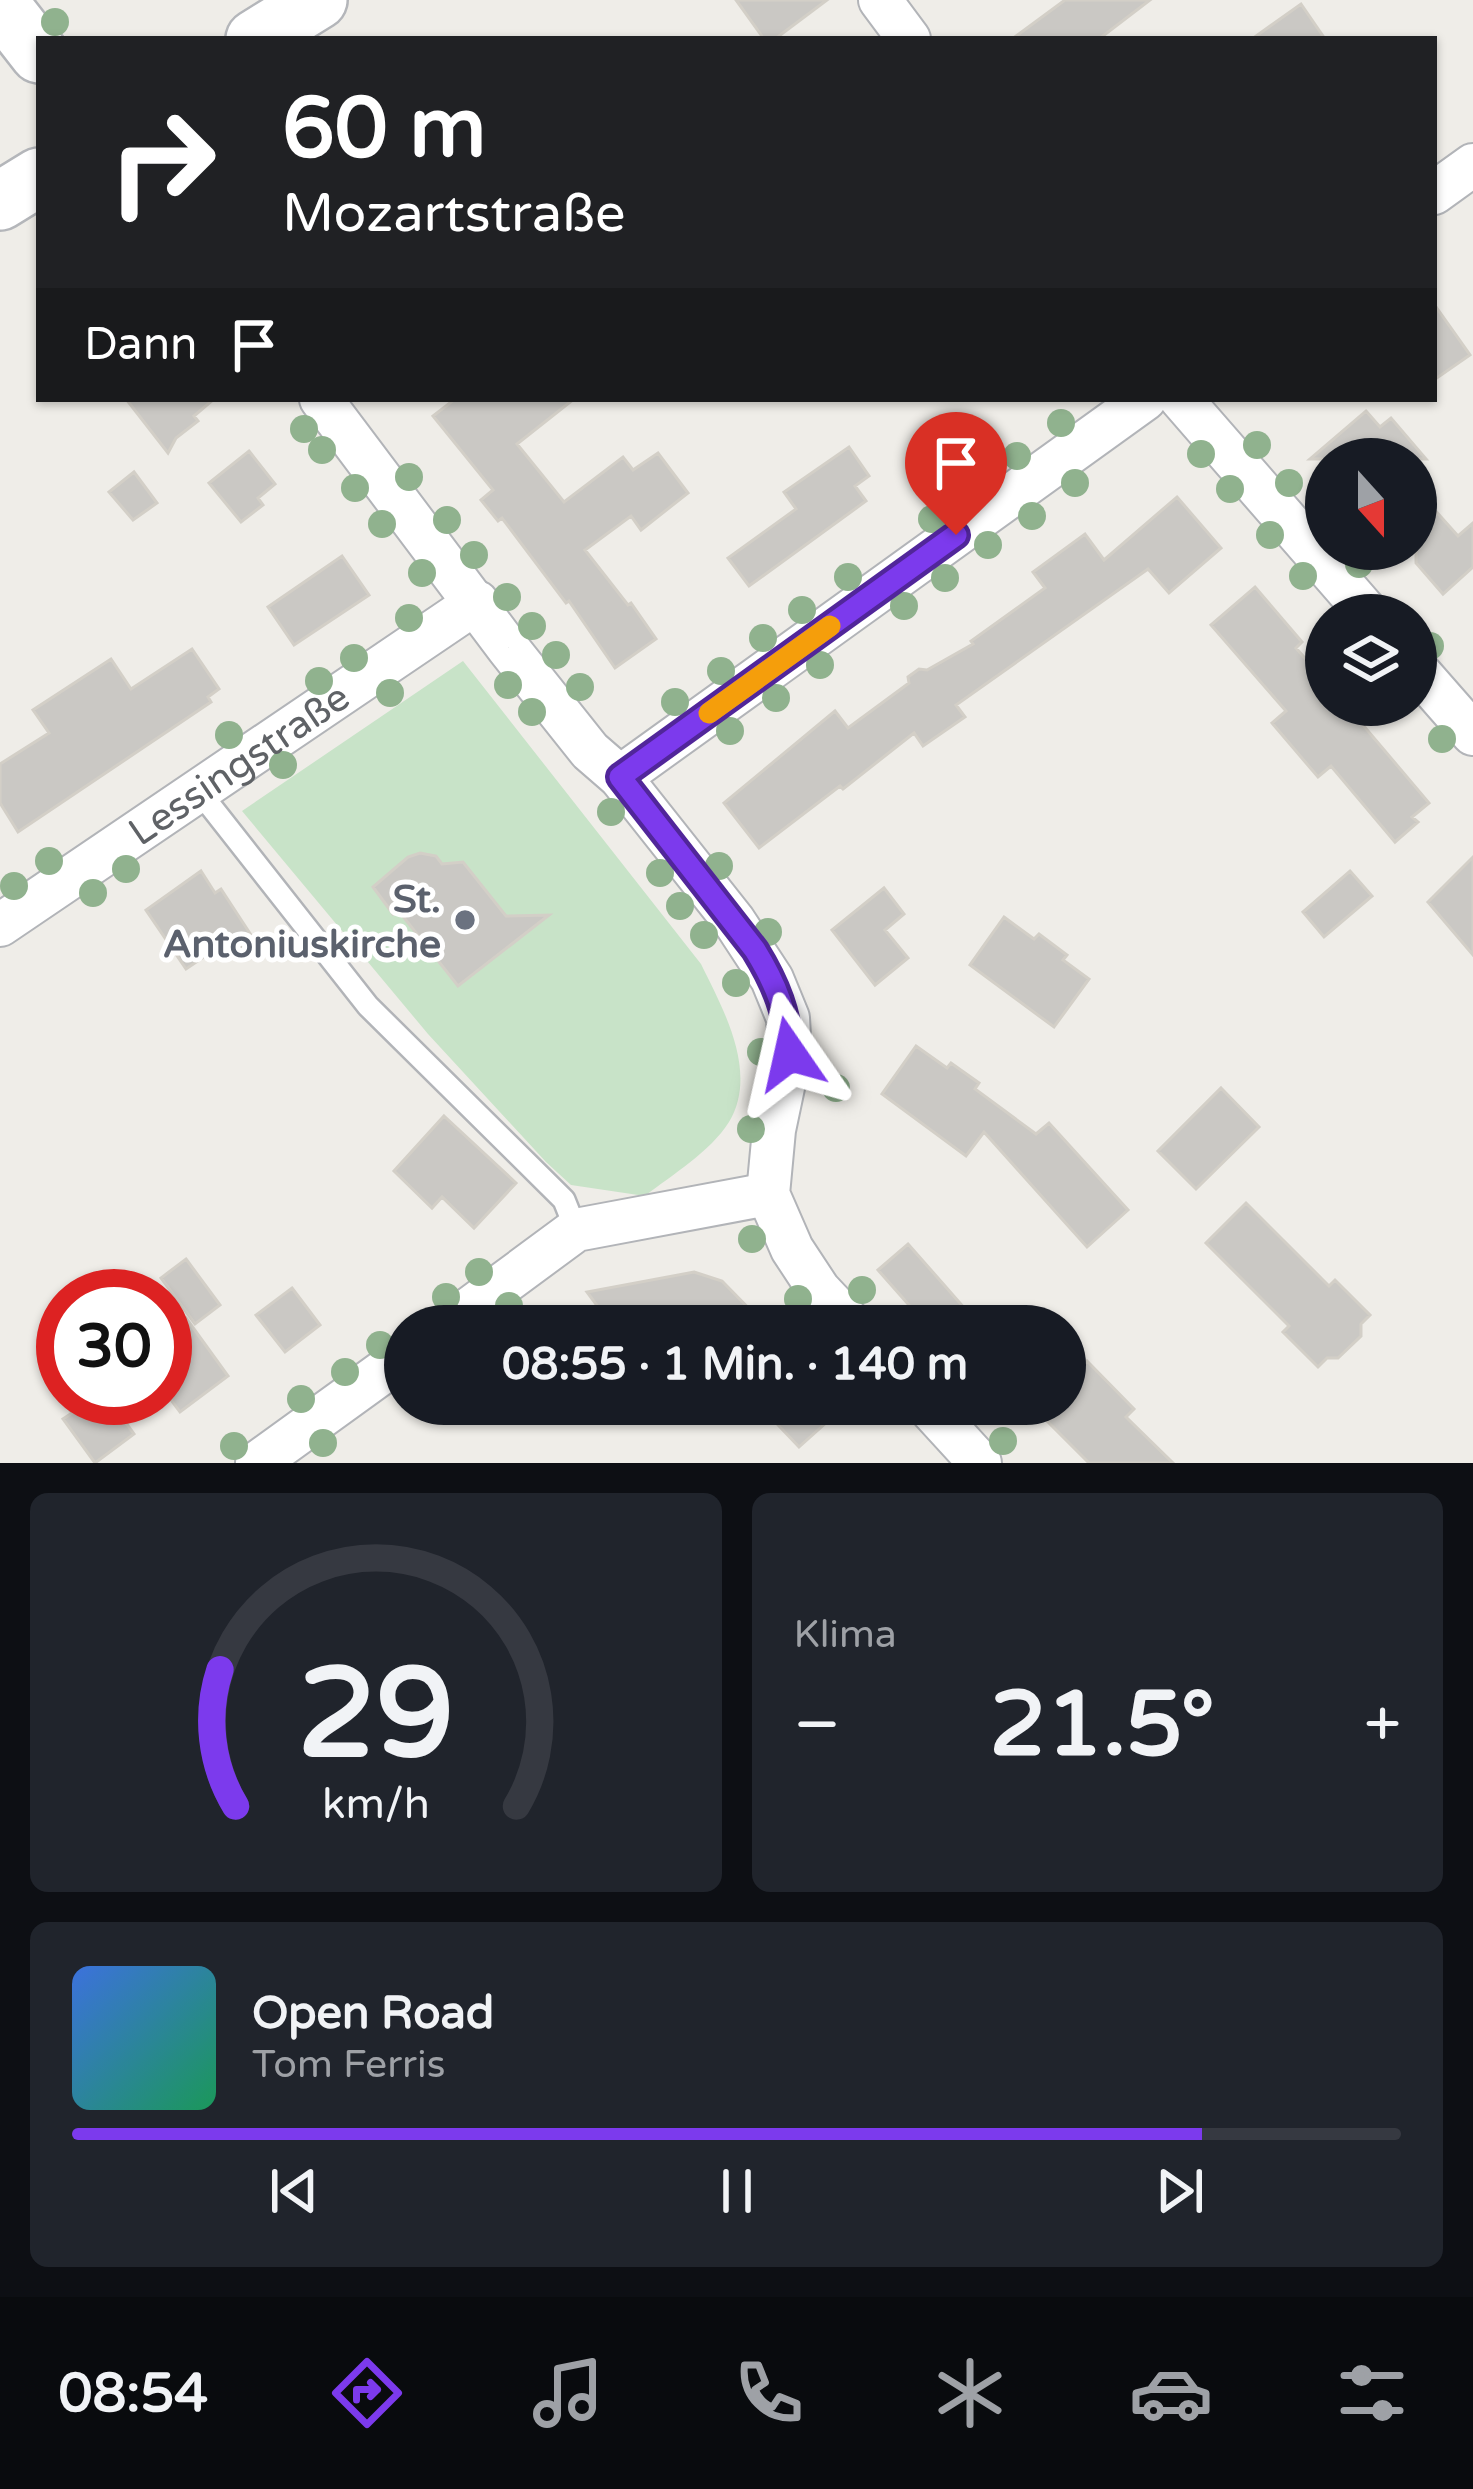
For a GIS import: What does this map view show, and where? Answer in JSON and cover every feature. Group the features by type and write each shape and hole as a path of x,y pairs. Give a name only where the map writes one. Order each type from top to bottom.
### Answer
{"street":[{"path":"260,36 318,0"},
{"path":"880,0 907,36"},
{"path":"0,4 36,49"},
{"path":"1437,191 1473,165"},
{"path":"0,201 36,179"},
{"path":"324,402 590,751 620,777 755,950 772,979 788,1018 790,1054 767,1194 793,1250 834,1305"},
{"path":"620,777 1141,402"},
{"path":"1184,402 1351,594"},
{"name":"Lessingstraße","path":"0,925 477,602"},
{"path":"1437,693 1473,734"},
{"path":"474,1305 576,1230 767,1194"},
{"path":"257,1463 384,1371"},
{"path":"945,1425 980,1463"}],"lane":[{"path":"198,790 368,1006 564,1200 576,1230"}],"green space":[{"path":"463,661 701,964 734,1041 740,1083 729,1122 701,1153 645,1196 571,1185 546,1162 428,1034 242,811"}],"building":[{"path":"736,0 827,0 779,36 762,36"},
{"path":"1065,0 1150,0 1103,36 1016,36"},
{"path":"1301,4 1323,36 1256,36"},
{"path":"1437,308 1470,355 1437,378"},
{"path":"128,402 210,402 194,416 198,421 176,438 168,453"},
{"path":"451,402 570,402 517,444 564,502 623,457 633,470 658,453 688,493 641,530 631,516 585,550 656,639 615,668 569,601 502,518 498,521 481,500 493,490 433,416"},
{"path":"1366,411 1380,427 1391,418 1408,438 1334,438"},
{"path":"849,447 869,476 855,486 866,501 749,586 728,558 796,509 784,492"},
{"path":"249,451 275,484 258,498 263,505 241,522 209,483"},
{"path":"134,472 157,503 133,520 109,492"},
{"path":"1177,497 1221,548 1169,593 1148,569 956,705 965,717 923,746 914,733 759,848 724,803 835,711 848,728 909,683 908,677 919,669 927,670 973,644 1045,588 1033,572 1085,534 1104,560"},
{"path":"1437,512 1458,536 1473,523 1473,567 1443,594 1422,570 1437,570"},
{"path":"342,556 369,595 294,645 268,607"},
{"path":"1255,587 1302,642 1296,648 1305,658 1305,726 1364,726 1429,803 1412,817 1418,822 1395,842 1331,766 1318,777 1272,723 1286,711 1211,625"},
{"path":"192,649 219,689 208,697 211,702 18,832 0,803 0,764 49,733 33,710 111,659 131,689"},
{"name":"St. Antoniuskirche","path":"436,856 442,864 463,862 506,916 549,915 458,986 398,910 393,914 373,887 408,857"},
{"path":"1473,857 1473,955 1428,902"},
{"path":"201,871 215,893 221,889 253,938 230,954 223,944 186,969 146,910"},
{"path":"1350,871 1372,896 1324,937 1303,912"},
{"path":"884,888 904,914 885,930 908,958 875,985 832,930"},
{"path":"1004,917 1034,939 1039,934 1089,979 1054,1027 970,965"},
{"path":"916,1046 979,1083 975,1089 1036,1134 1049,1123 1128,1210 1087,1247 984,1132 966,1156 882,1094"},
{"path":"1221,1088 1259,1127 1196,1189 1158,1151"},
{"path":"444,1116 516,1183 474,1228 442,1197 432,1208 394,1171"},
{"path":"1246,1203 1329,1286 1335,1280 1370,1315 1361,1324 1361,1336 1338,1358 1327,1358 1318,1367 1283,1332 1289,1326 1206,1243"},
{"path":"908,1244 962,1305 909,1305 878,1270"},
{"path":"186,1259 220,1305 195,1324 192,1269 173,1269"},
{"path":"694,1272 722,1281 745,1305 597,1305 587,1292"},
{"path":"292,1288 320,1325 285,1352 256,1315"},
{"path":"192,1326 228,1376 192,1403"},
{"path":"1086,1362 1134,1409 1126,1417 1173,1463 1089,1463 1051,1425 1086,1425"},
{"path":"67,1425 128,1425 134,1434 95,1463"},
{"path":"778,1425 824,1425 799,1447"}],"slow traffic":[{"path":"709,713 830,626"}],"place":[{"name":"St. Antoniuskirche","path":"465,920"}],"route":[{"path":"790,1054 788,1018 755,950 620,777 956,535"}]}
